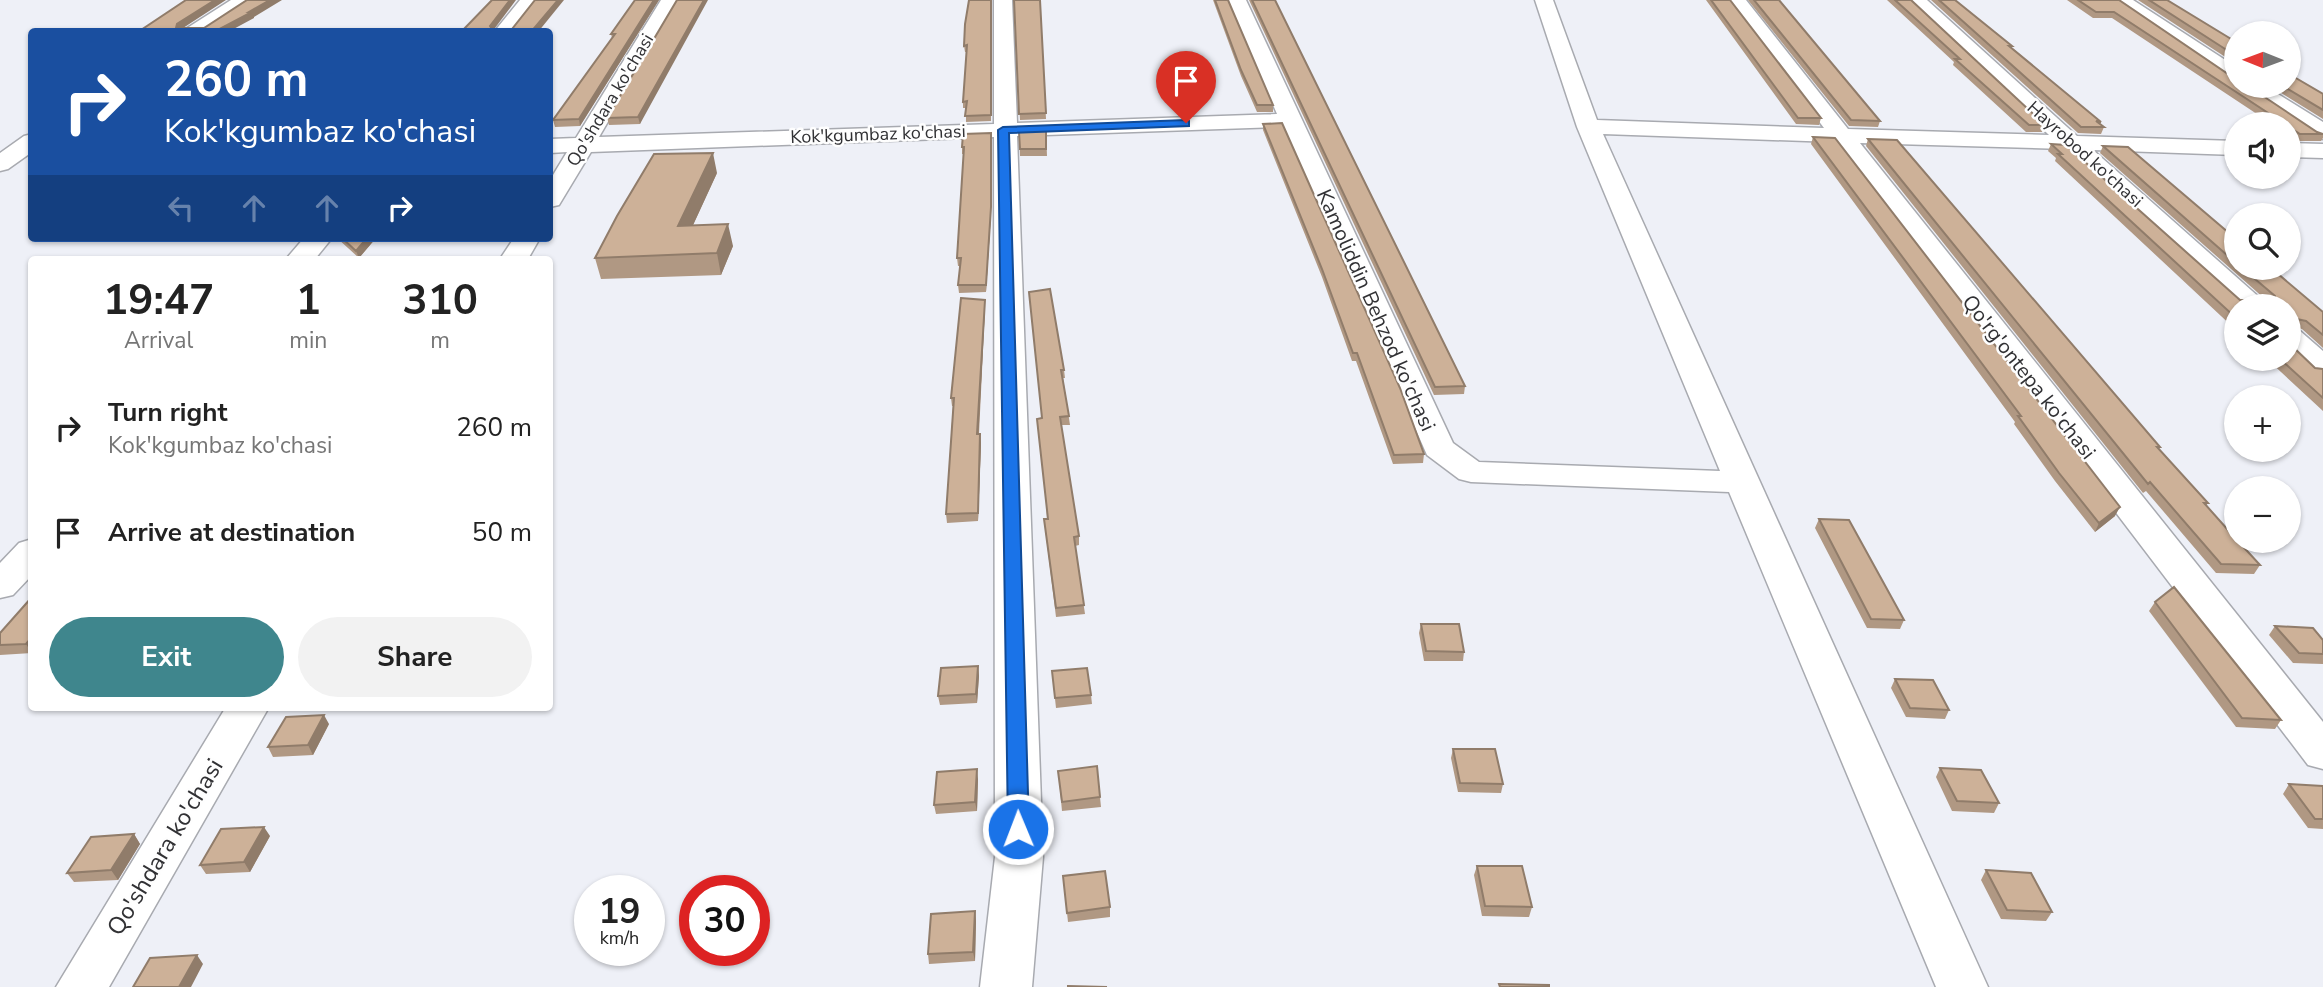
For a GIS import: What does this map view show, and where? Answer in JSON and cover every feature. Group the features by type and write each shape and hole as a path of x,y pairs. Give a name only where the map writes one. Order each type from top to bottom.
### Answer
{"street":[{"path":"197,28 244,0"},
{"path":"506,28 530,0"},
{"name":"Qo'shdara ko'chasi","path":"553,195 670,0"},
{"path":"1003,0 1003,130 1019,857 1006,987"},
{"name":"Kamoliddin Behzod ko'chasi","path":"1237,0 1439,448 1471,472 1744,482"},
{"path":"1544,0 1588,127 1962,987"},
{"name":"Qo'rg'ontepa ko'chasi","path":"1736,0 1839,136 2323,753"},
{"name":"Hayrobod ko'chasi","path":"1916,0 2071,143 2241,294"},
{"path":"2120,0 2224,68"},
{"path":"2270,98 2323,132"},
{"name":"Kok'kgumbaz ko'chasi","path":"553,146 1290,120"},
{"path":"1588,127 2224,148"},
{"path":"2,160 28,144"},
{"path":"2301,150 2323,151"},
{"path":"2,160 28,167"},
{"path":"303,256 315,242"},
{"path":"2301,348 2323,367"},
{"path":"0,586 28,555"},
{"name":"Qo'shdara ko'chasi","path":"82,987 246,711"}],"building":[{"path":"186,0 215,0 177,24 176,28 144,28"},
{"path":"247,0 270,0 249,12 252,12 222,28 204,28"},
{"path":"492,0 510,0 490,26 491,28 465,28"},
{"path":"535,0 558,0 534,28 513,28"},
{"path":"635,0 654,0 579,119 553,120 615,34 611,34"},
{"path":"677,0 704,0 638,117 607,118"},
{"path":"969,0 991,0 991,115 965,116 967,101 963,102 967,45 964,46"},
{"path":"1014,0 1040,0 1046,113 1019,114"},
{"path":"1215,0 1228,0 1273,105 1257,105"},
{"path":"1252,0 1275,0 1465,386 1435,387"},
{"path":"1711,0 1730,0 1821,118 1798,118"},
{"path":"1754,0 1779,0 1880,121 1851,120"},
{"path":"1895,0 1911,0 2045,125 2029,125 1955,59 1960,59"},
{"path":"1939,0 1955,0 2104,127 2081,127"},
{"path":"2078,0 2119,0 2224,71 2224,84 2114,12 2096,12"},
{"path":"2149,0 2167,0 2224,35 2224,48"},
{"path":"2301,81 2323,94 2323,110 2301,97"},
{"path":"2245,98 2266,98 2287,112 2267,112"},
{"path":"2301,121 2317,132 2323,134 2301,134"},
{"path":"1282,123 1400,388 1424,454 1394,455 1357,353 1353,353 1263,124"},
{"path":"1046,131 1046,149 1020,149 1019,132"},
{"path":"991,133 991,207 986,285 958,285 961,258 957,258 963,134"},
{"path":"1813,137 1835,138 2120,507 2099,523 2059,473 2018,416 2021,416"},
{"path":"1868,139 1897,140 2160,447 2157,447 2208,503 2204,503 2224,526 2224,553 2249,553 2260,565 2221,564 2150,482 2148,484"},
{"path":"2051,144 2066,145 2233,294 2224,294 2224,307 2058,154 2062,154"},
{"path":"2103,146 2128,147 2224,229 2224,252"},
{"path":"713,153 678,226 728,224 717,253 595,258 654,154"},
{"path":"346,242 364,242 356,251"},
{"path":"2256,280 2285,280 2323,312 2323,335 2301,320 2301,294 2273,294"},
{"path":"1050,289 1069,416 1060,417 1079,536 1074,537 1084,605 1056,608 1044,519 1048,519 1037,419 1042,418 1029,292"},
{"path":"961,298 985,300 977,434 980,434 978,513 946,514 954,398 951,398"},
{"path":"2301,355 2315,368 2323,369 2323,398 2293,371 2301,371"},
{"path":"1819,519 1849,520 1904,620 1871,619"},
{"path":"2174,587 2281,720 2242,718 2155,602"},
{"path":"28,602 26,644 0,645 0,633"},
{"path":"1421,624 1459,624 1464,652 1426,651"},
{"path":"2275,626 2313,628 2323,640 2323,654 2299,653"},
{"path":"978,666 976,694 938,696 941,668"},
{"path":"1087,668 1091,695 1055,698 1052,671"},
{"path":"1895,679 1933,680 1949,710 1910,708"},
{"path":"324,715 308,745 268,747 286,717"},
{"path":"1453,749 1495,749 1503,784 1460,783"},
{"path":"1097,766 1100,797 1062,802 1058,771"},
{"path":"1940,768 1981,770 1999,803 1957,801"},
{"path":"977,769 975,802 934,805 937,772"},
{"path":"2289,784 2323,786 2323,819 2315,819"},
{"path":"264,827 244,862 200,865 221,829"},
{"path":"134,834 111,870 67,873 91,837"},
{"path":"1477,866 1522,866 1532,907 1485,906"},
{"path":"1986,870 2031,873 2052,912 2007,910"},
{"path":"1105,871 1110,907 1067,913 1063,876"},
{"path":"975,911 973,952 928,954 931,914"},
{"path":"197,955 179,987 133,987 150,958"},
{"path":"1499,984 1549,985 1549,987 1500,987"}],"route":[{"path":"1018,829 1003,130 1186,123"}]}
